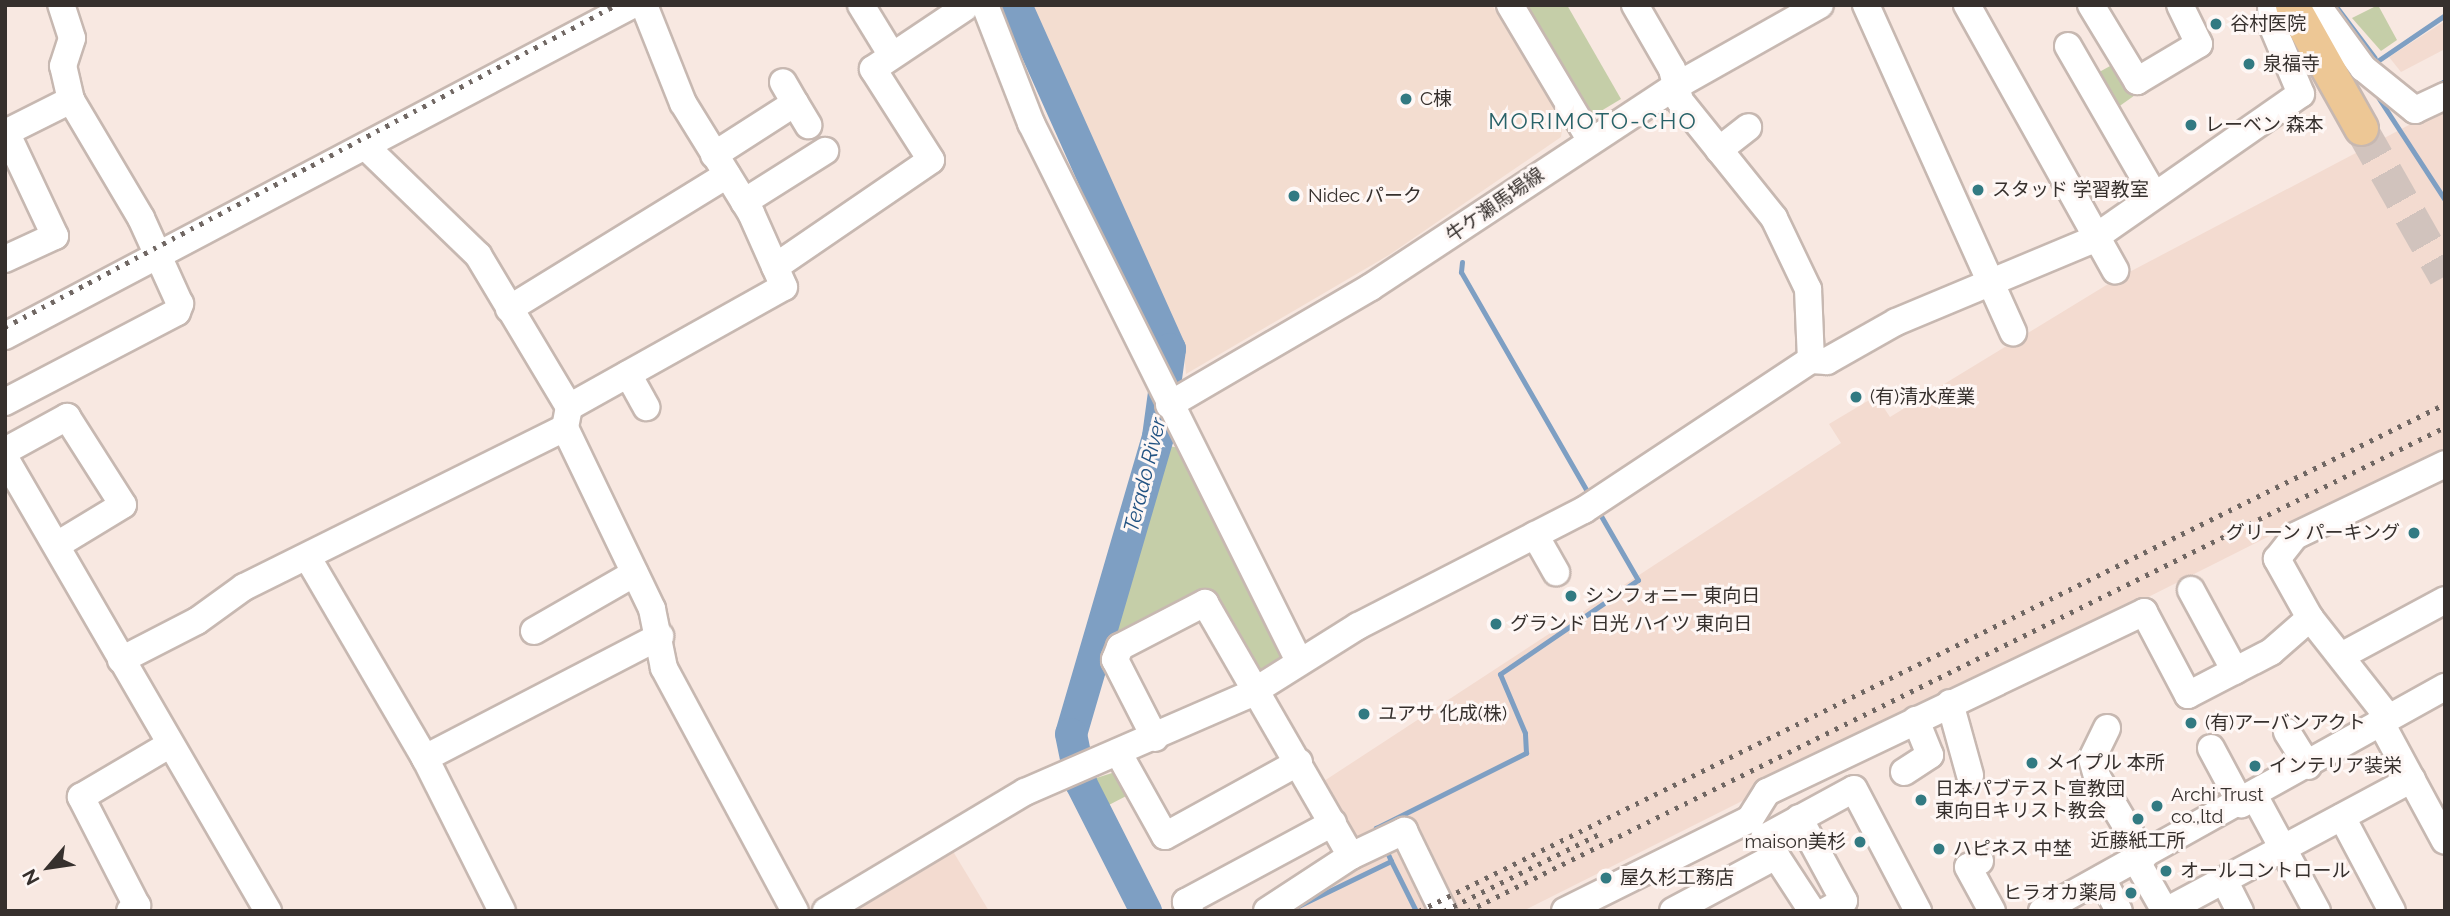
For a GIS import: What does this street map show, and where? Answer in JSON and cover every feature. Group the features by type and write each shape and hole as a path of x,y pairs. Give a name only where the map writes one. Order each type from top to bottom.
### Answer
{"main road":[{"path":"2292,5 2361,128"}],"street":[{"path":"5,402 177,312 180,304 156,257 141,218 71,100 63,66 72,38 61,5"},
{"path":"5,336 632,5"},
{"path":"121,660 197,621 244,587 308,558 567,418 628,374 784,287 744,202 683,103 644,5"},
{"path":"861,5 891,54"},
{"path":"1510,5 1590,139"},
{"path":"1635,5 1676,86 1680,101 1774,218 1808,289 1811,360"},
{"name":"牛ケ瀬馬場線","path":"1169,405 1371,287 1590,139 1676,86 1820,5"},
{"path":"1866,5 2013,332"},
{"path":"1967,5 1997,68 2097,231 2115,270"},
{"path":"2091,5 2137,81 2199,44 2183,6"},
{"path":"827,911 1074,769 1155,738 1258,688 1299,661 1592,505 1811,360 1827,361 1896,322 1992,285 2090,241 2097,231 2301,94 2276,34 2271,5"},
{"path":"2317,5 2363,68 2415,110 2445,96"},
{"path":"775,267 931,160 873,69 891,54 938,39 975,7 1147,361 1299,661"},
{"path":"2068,46 2153,193"},
{"path":"5,260 55,236 6,133 71,100"},
{"path":"509,309 720,165 795,103"},
{"path":"1718,150 1748,127"},
{"path":"366,147 478,255 509,309 567,418 635,573 660,636 664,668 795,911"},
{"path":"744,202 825,151"},
{"path":"628,374 646,407"},
{"path":"5,451 67,417 122,505 57,545"},
{"path":"5,458 169,745 268,911"},
{"path":"2445,464 2295,536 2277,559 2309,618 2343,655 2384,719 2445,841"},
{"path":"1535,536 1556,572"},
{"path":"308,558 425,758 502,911"},
{"path":"534,631 635,573"},
{"path":"2191,590 2235,671"},
{"path":"2343,655 2445,600"},
{"path":"1155,738 1115,660 1120,647 1205,603 1258,688 1333,823 1370,847"},
{"path":"1812,911 1763,837 1767,792 1950,702 2144,612 2188,695 2271,652 2309,618"},
{"path":"425,758 660,636"},
{"path":"2042,911 2248,800 2384,719 2443,691"},
{"path":"1950,702 1970,775"},
{"path":"1904,772 1930,755 1916,720"},
{"path":"2107,728 2092,759 2097,777 2166,911 2225,882 2412,779"},
{"path":"2287,732 2308,766"},
{"path":"130,911 137,906 81,797 169,745"},
{"path":"2211,748 2284,849 2317,911"},
{"path":"1118,752 1165,836 1299,762"},
{"path":"1565,911 1608,901 1763,837 1854,789 1918,911"},
{"path":"2342,817 2392,911"},
{"path":"1799,818 1844,901 1826,911"},
{"path":"1190,911 1186,902 1333,823"},
{"path":"1267,911 1370,847 1404,831 1443,911"},
{"path":"1673,911 1763,837"},
{"path":"1980,860 1968,867 1992,911"},
{"path":"2102,878 2119,911"},
{"path":"2225,882 2240,911"}],"shaded area":[{"name":"Nidec パーク","path":"1031,5 1492,5 1563,124 1561,137 1389,255 1186,374 1183,341 1077,121"},
{"path":"2445,21 2445,49 2401,72 2389,57"},
{"path":"2445,106 2445,448 1523,911 1279,911 1361,861 1321,783 1841,443 1829,424 1876,396 1890,417 2118,278"},
{"path":"951,848 989,911 839,911"}],"green space":[{"path":"1527,5 1567,5 1621,99 1596,114 1585,110 1525,12"},
{"path":"2378,5 2397,40 2381,51 2352,18"},
{"path":"2119,61 2138,93 2114,110 2094,75"},
{"path":"1165,445 1179,448 1285,652 1281,664 1265,673 1254,671 1208,592 1123,636 1114,627"},
{"path":"1112,773 1123,776 1132,793 1105,807 1090,780"}],"waterway":[{"name":"Terado River","path":"1016,5 1170,349 1158,437 1071,734 1081,783 1146,911"},
{"path":"2335,5 2375,58"},
{"path":"2373,64 2445,15"},
{"path":"2434,87 2445,81"},
{"path":"2376,94 2445,200"},
{"path":"1462,262 1461,272 1591,498"},
{"path":"1379,834 1376,828 1526,753 1525,733 1500,674 1638,580 1597,509"},
{"path":"1292,909 1391,861 1386,850"},
{"path":"1391,861 1416,911"}],"tunnel":[{"path":"2361,128 2445,276"}],"railway":[{"path":"5,327 616,5"},
{"path":"1419,911 2445,404"},
{"path":"1468,911 2445,427"},
{"path":"1444,911 1601,833"}],"place":[{"name":"谷村医院","path":"2216,24"},
{"name":"泉福寺","path":"2249,64"},
{"name":"C棟","path":"1406,99"},
{"name":"レーベン 森本","path":"2191,125"},
{"name":"スタッド 学習教室","path":"1978,190"},
{"name":"Nidec パーク","path":"1294,196"},
{"name":"(有)清水産業","path":"1856,397"},
{"name":"グリーン パーキング","path":"2414,533"},
{"name":"シンフォニー 東向日","path":"1571,596"},
{"name":"グランド 日光 ハイツ 東向日","path":"1496,624"},
{"name":"ユアサ 化成(株)","path":"1364,714"},
{"name":"(有)アーバンアクト","path":"2191,723"},
{"name":"メイプル 本所","path":"2032,763"},
{"name":"インテリア装栄","path":"2255,766"},
{"name":"日本パブテスト宣教団 東向日キリスト教会","path":"1921,800"},
{"name":"Archi Trust co.,ltd","path":"2157,806"},
{"name":"近藤紙工所","path":"2138,819"},
{"name":"maison美杉","path":"1860,842"},
{"name":"ハピネス 中埜","path":"1939,849"},
{"name":"オールコントロール","path":"2166,871"},
{"name":"屋久杉工務店","path":"1606,878"},
{"name":"ヒラオカ薬局","path":"2131,893"}],"district":[{"name":"MORIMOTO-CHO","path":"1593,121"}]}
